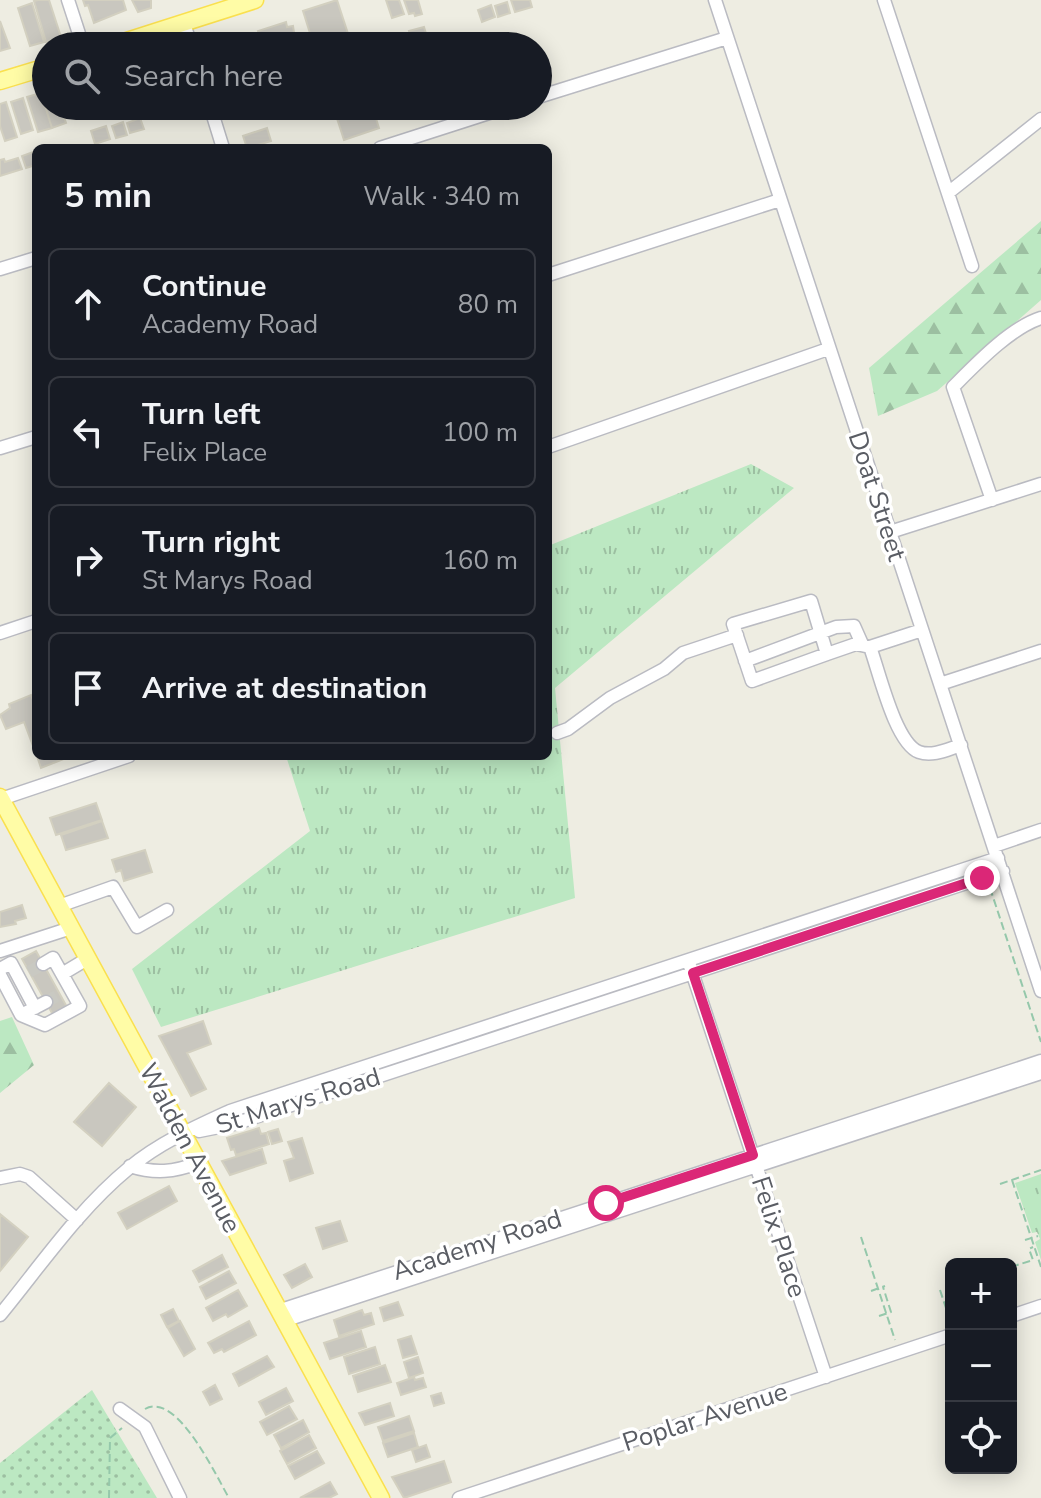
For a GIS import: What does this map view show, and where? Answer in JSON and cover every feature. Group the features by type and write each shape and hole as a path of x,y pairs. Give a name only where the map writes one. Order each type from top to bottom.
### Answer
{"main road":[{"path":"155,32 255,0"},
{"path":"0,81 32,71"},
{"name":"Walden Avenue","path":"0,798 381,1498"}],"street":[{"path":"68,0 78,32"},
{"name":"Doat Street","path":"715,0 1041,991"},
{"path":"884,0 972,266"},
{"path":"184,23 187,32"},
{"path":"552,93 727,38"},
{"path":"948,193 1041,119"},
{"path":"214,120 222,144"},
{"path":"392,144 467,120"},
{"path":"552,274 780,200"},
{"path":"0,269 32,259"},
{"path":"992,500 953,387 1028,322 1041,318"},
{"path":"552,446 828,349"},
{"path":"0,448 32,438"},
{"path":"890,532 1041,484"},
{"path":"827,654 811,601 733,624 752,681 827,654 922,630"},
{"path":"0,633 32,622"},
{"path":"745,661 836,627 854,626 866,645 903,739 917,752 929,754 961,745"},
{"path":"557,733 568,729 610,698 664,669 683,653 737,635"},
{"path":"940,684 1041,651"},
{"path":"0,798 117,760"},
{"name":"St Marys Road","path":"182,1134 230,1111 816,918 996,852 1041,830"},
{"name":"St Marys Road","path":"182,1134 234,1124 1003,871"},
{"path":"59,906 113,887 137,927 167,910"},
{"path":"816,918 820,931"},
{"path":"0,951 71,928"},
{"path":"24,974 3,980 21,1015 45,1025 80,1006 65,991 62,974 53,958 43,964"},
{"path":"62,974 87,959"},
{"name":"Felix Place","path":"688,960 826,1377"},
{"path":"0,969 11,963 24,974 26,992 40,1005 21,1015"},
{"path":"12,999 26,992"},
{"path":"546,1007 550,1020"},
{"name":"Academy Road","path":"281,1316 883,1118 1041,1061"},
{"path":"360,1068 364,1082"},
{"name":"Academy Road","path":"883,1118 1041,1073"},
{"path":"0,1315 97,1196 130,1166 182,1134"},
{"path":"130,1166 148,1172 176,1171 198,1163"},
{"path":"0,1178 20,1174 29,1177 77,1220"},
{"name":"Academy Road","path":"281,1316 305,1302 463,1256"},
{"path":"1017,1314 1041,1306"},
{"name":"Poplar Avenue","path":"459,1498 945,1337"},
{"path":"120,1409 145,1427 180,1498"}],"path":[{"path":"990,887 1041,1042"},
{"path":"1000,1184 1041,1170"},
{"path":"1012,1180 1041,1267"},
{"path":"1025,1240 1038,1236"},
{"path":"861,1237 897,1345"},
{"path":"1017,1265 1033,1260 1029,1249 1034,1247"},
{"path":"871,1291 884,1286 891,1312 879,1316"},
{"path":"940,1290 945,1306"},
{"path":"109,1498 110,1438 148,1406 162,1406 194,1438 229,1498"}],"green space":[{"path":"1041,221 1041,300 937,391 878,416 869,368"},
{"path":"751,464 794,488 555,688 575,898 161,1027 132,969 310,831 287,760 552,760 552,544"},
{"path":"12,1017 34,1065 0,1093 0,1021"},
{"path":"1041,1174 1041,1260 1035,1242 1040,1239 1037,1232 1032,1233 1015,1183"},
{"path":"92,1390 157,1498 0,1498 0,1463"}],"building":[{"path":"49,0 59,32 43,32 34,1"},
{"path":"83,0 123,0 126,10 94,23"},
{"path":"132,0 151,0 151,8 138,12"},
{"path":"337,0 347,32 310,32 303,11"},
{"path":"386,0 399,0 404,14 392,18"},
{"path":"404,0 418,0 422,14 409,14"},
{"path":"511,0 530,0 532,7 515,12"},
{"path":"507,2 510,13 498,17 495,6"},
{"path":"32,3 41,32 32,32 32,45 30,46 18,8"},
{"path":"491,5 495,17 482,22 478,10"},
{"path":"0,21 10,48 0,51"},
{"path":"286,22 287,27 293,26 294,32 258,32"},
{"path":"424,27 426,32 409,32"},
{"path":"32,96 32,113 27,97"},
{"path":"23,98 33,130 21,134 11,102"},
{"path":"6,102 17,137 5,141 0,126 0,104"},
{"path":"34,120 49,120 52,128 38,132"},
{"path":"49,120 65,120 66,123 52,128"},
{"path":"141,120 144,129 130,133 127,123"},
{"path":"338,120 376,120 379,128 344,140"},
{"path":"123,122 127,135 116,138 112,126"},
{"path":"106,126 110,139 95,144 91,131"},
{"path":"267,128 271,141 246,144 243,136"},
{"path":"32,152 32,166 26,168 22,156"},
{"path":"18,158 22,169 0,176 0,160 4,159 5,162"},
{"path":"31,695 32,743 24,722 6,729 0,715 10,708 9,704"},
{"path":"38,760 61,760 41,768"},
{"path":"96,803 102,820 56,835 50,818"},
{"path":"102,821 108,838 66,850 61,835"},
{"path":"145,850 152,872 124,881 121,870 116,872 112,860"},
{"path":"22,905 26,918 0,927 0,912"},
{"path":"36,951 67,1007 53,1015 22,959"},
{"path":"203,1021 211,1044 187,1053 206,1089 191,1096 159,1036"},
{"path":"109,1083 136,1107 102,1146 74,1122"},
{"path":"259,1128 261,1134 266,1133 269,1144 236,1155 234,1149 231,1150 227,1138"},
{"path":"278,1129 282,1141 272,1144 268,1132"},
{"path":"302,1138 313,1173 290,1181 284,1161 294,1158 288,1142"},
{"path":"262,1149 266,1163 230,1175 222,1161"},
{"path":"169,1186 177,1201 127,1229 118,1213"},
{"path":"0,1214 28,1237 0,1271"},
{"path":"340,1221 347,1241 323,1249 316,1228"},
{"path":"222,1255 228,1267 199,1282 193,1271"},
{"path":"305,1264 312,1277 292,1288 284,1275"},
{"path":"229,1271 236,1283 206,1299 200,1287"},
{"path":"238,1290 247,1306 213,1321 206,1308"},
{"path":"398,1302 403,1315 384,1321 380,1308"},
{"path":"173,1309 179,1321 167,1327 161,1315"},
{"path":"362,1310 364,1315 371,1313 374,1324 339,1336 334,1320"},
{"path":"180,1321 195,1349 184,1356 168,1328"},
{"path":"249,1321 256,1335 224,1352 222,1349 214,1353 208,1343"},
{"path":"361,1331 366,1347 330,1359 324,1343"},
{"path":"411,1336 417,1354 403,1358 398,1340"},
{"path":"375,1347 380,1364 349,1374 344,1357"},
{"path":"267,1356 274,1367 239,1386 233,1374"},
{"path":"418,1357 423,1373 409,1378 404,1362"},
{"path":"385,1365 391,1382 358,1392 353,1376"},
{"path":"414,1377 415,1380 423,1378 426,1387 401,1395 397,1383"},
{"path":"215,1385 222,1399 210,1405 203,1392"},
{"path":"286,1388 293,1401 266,1415 259,1402"},
{"path":"441,1393 444,1403 434,1406 431,1396"},
{"path":"390,1403 394,1416 365,1425 359,1413"},
{"path":"289,1406 297,1419 267,1435 260,1422"},
{"path":"409,1416 414,1431 383,1441 378,1427"},
{"path":"303,1420 309,1432 281,1448 274,1435"},
{"path":"414,1433 418,1447 388,1457 383,1443"},
{"path":"309,1435 316,1448 287,1464 280,1451"},
{"path":"426,1445 430,1457 416,1462 412,1450"},
{"path":"317,1451 324,1463 295,1479 288,1466"},
{"path":"444,1461 451,1482 404,1498 392,1477"},
{"path":"330,1482 337,1494 329,1498 300,1498"}],"tunnel":[{"path":"29,972 43,964"},
{"path":"46,1002 60,994"}],"route":[{"path":"606,1203 753,1155 693,973 982,878"}]}
